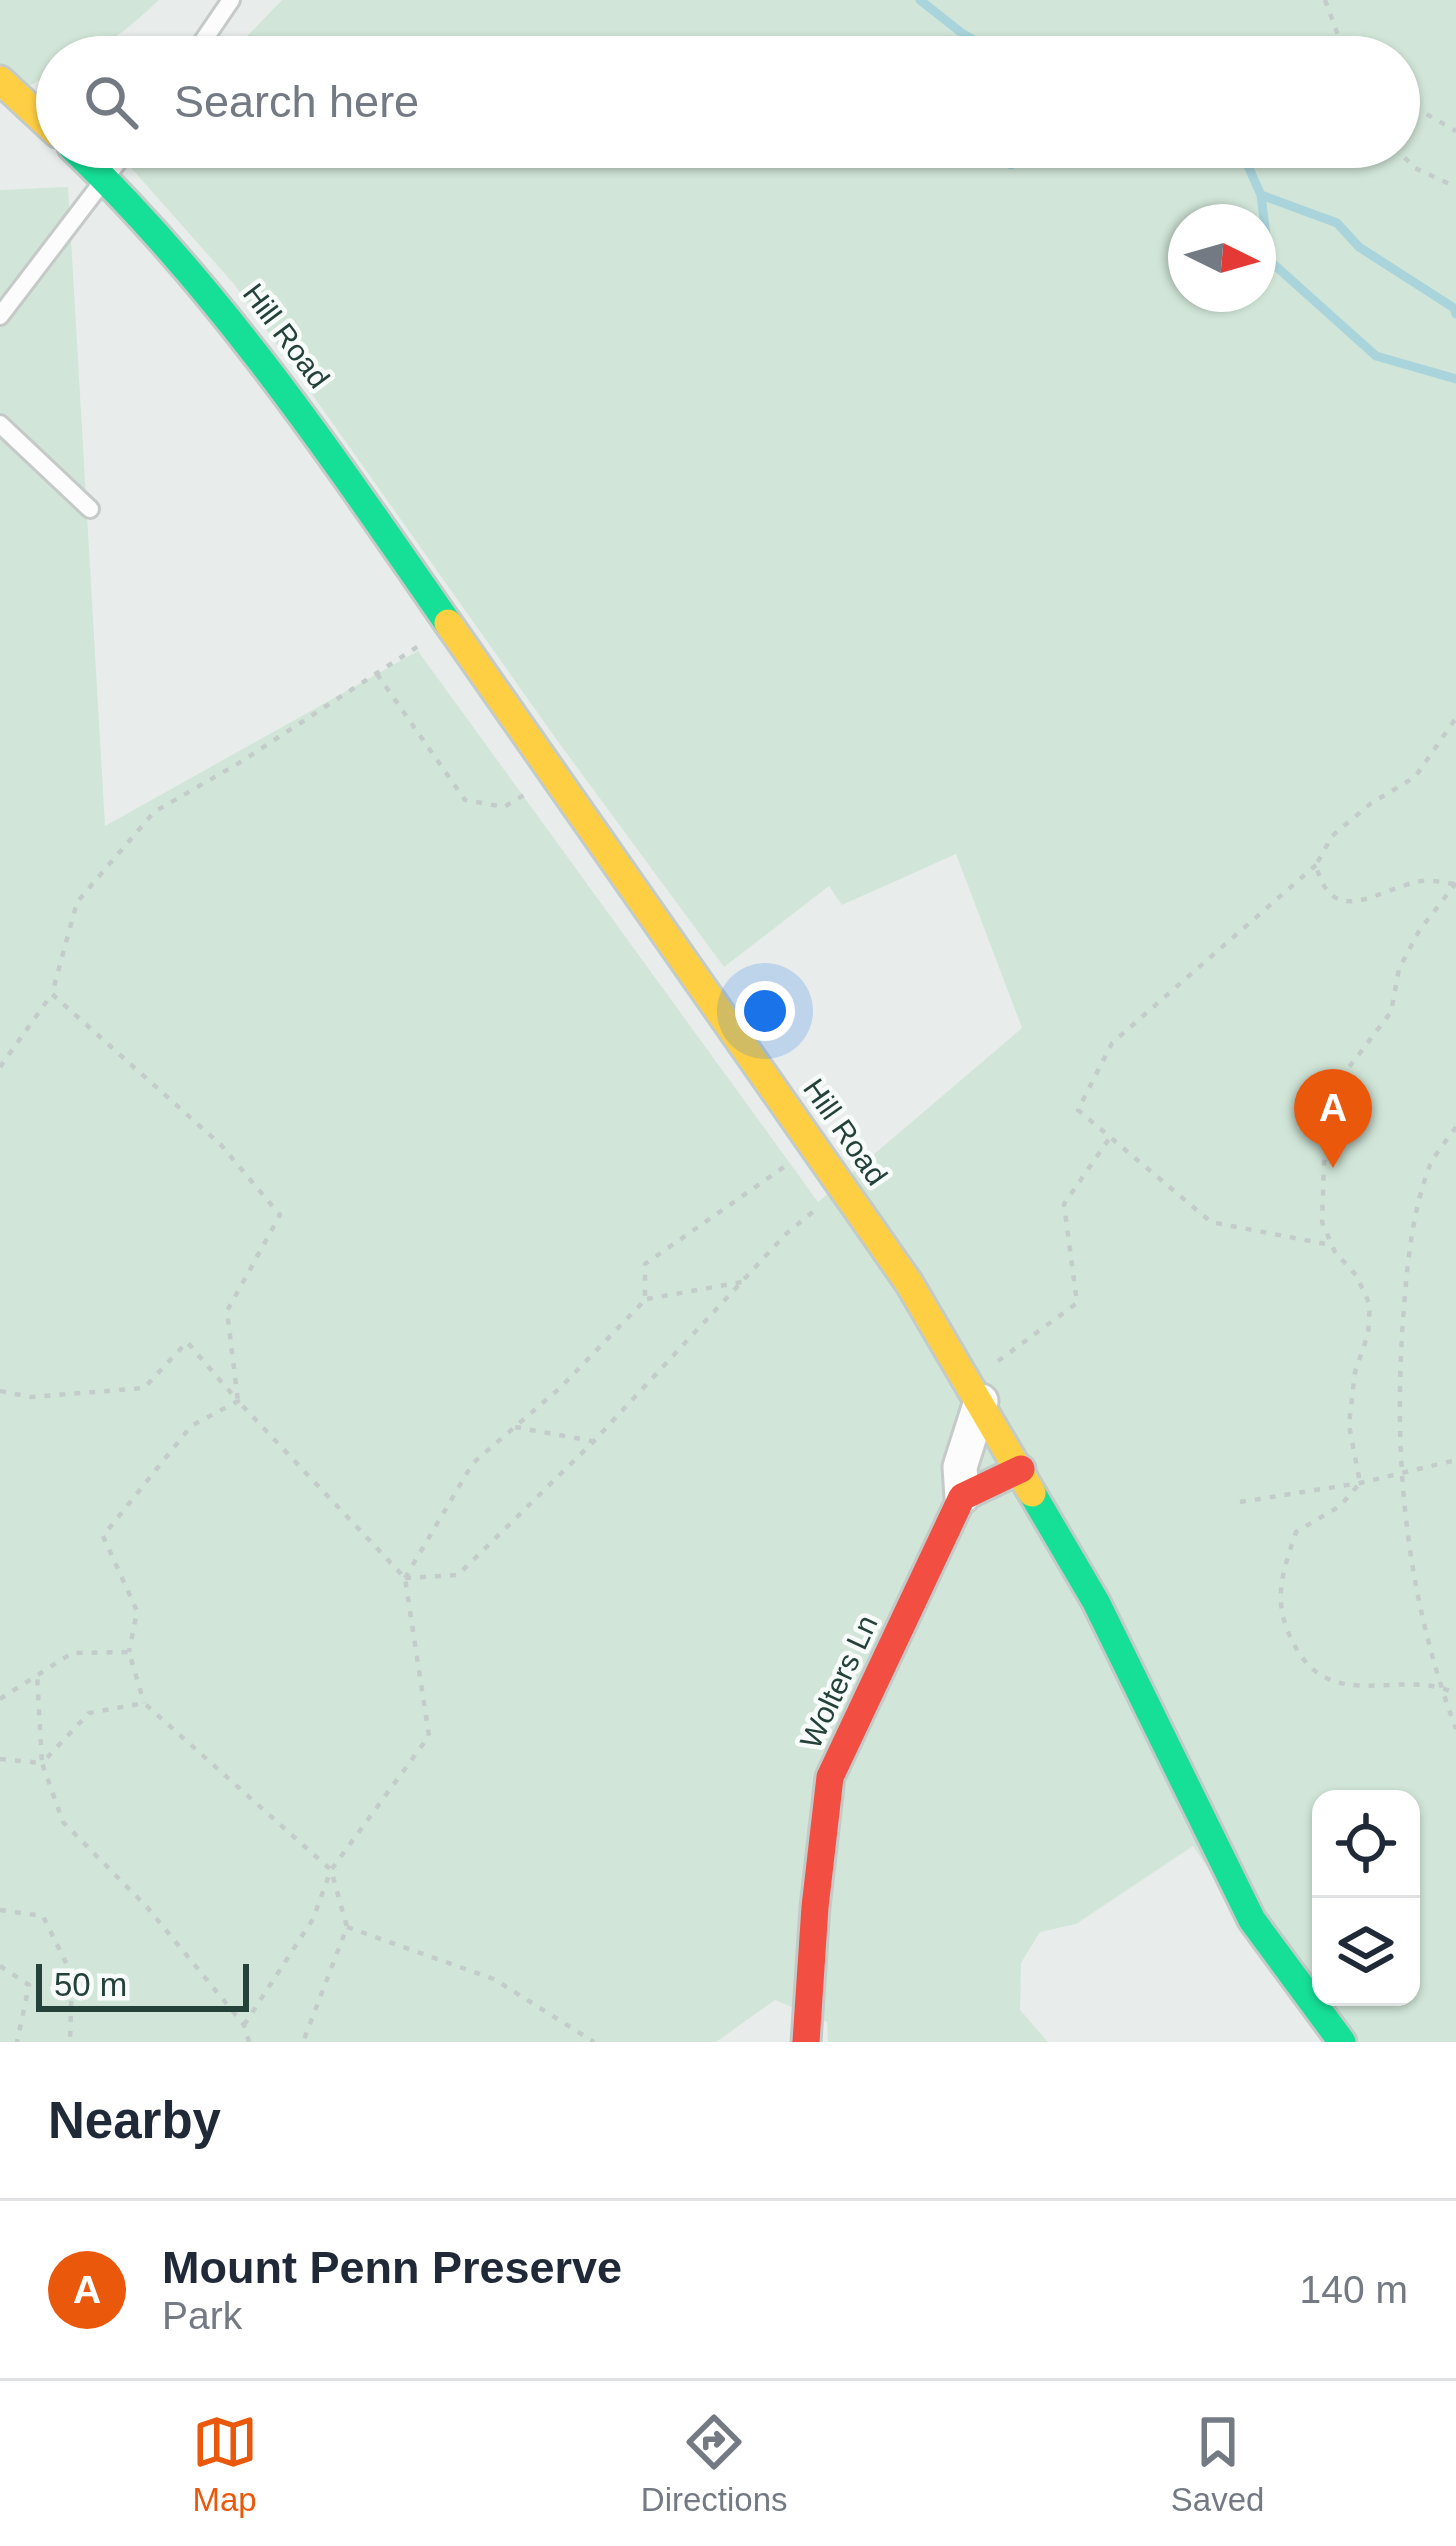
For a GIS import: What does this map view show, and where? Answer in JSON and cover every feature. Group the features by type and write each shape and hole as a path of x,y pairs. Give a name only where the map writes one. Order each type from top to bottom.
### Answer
{"street":[{"path":"0,81 36,114"},
{"name":"Hill Road","path":"94,168 208,287 359,492 909,1282 1021,1469 1118,1645 1252,1920 1342,2042"},
{"path":"975,1392 961,1467 962,1497 1021,1469"},
{"name":"Wolters Ln","path":"806,2042 830,1777 962,1497"}],"lane":[{"path":"207,36 232,0"},
{"path":"0,316 114,168"},
{"path":"0,424 90,509"}],"path":[{"path":"1325,0 1338,36"},
{"path":"1420,110 1456,131"},
{"path":"1414,168 1456,187"},
{"path":"0,1066 52,994 76,902 154,812 239,763 450,626"},
{"path":"376,674 465,800 504,807 554,776"},
{"path":"1332,1245 1210,1222 1078,1110 1112,1043 1316,865 1332,836 1370,804 1415,777 1456,718"},
{"path":"1316,865 1322,888 1338,900 1366,901 1422,880 1455,883"},
{"path":"1360,1483 1349,1425 1370,1305 1322,1222 1334,1087 1390,1012 1399,969 1419,931 1455,883"},
{"path":"52,994 221,1145 280,1216 227,1310 238,1401"},
{"path":"1456,1127 1431,1162 1408,1247 1399,1472 1414,1581 1456,1729"},
{"path":"975,1392 1077,1303 1064,1204 1111,1136"},
{"path":"645,1300 645,1264 816,1145"},
{"path":"404,1578 458,1575 594,1441 785,1234 844,1186"},
{"path":"404,1578 472,1463 560,1388 645,1300 742,1282"},
{"path":"0,1390 31,1397 144,1388 188,1342 404,1578 429,1736 332,1870 314,1918 244,2025"},
{"path":"238,1401 190,1426 104,1536 137,1612 129,1652 144,1703 332,1870 347,1927 303,2042"},
{"path":"515,1427 594,1441"},
{"path":"1240,1502 1360,1483 1456,1460"},
{"path":"1360,1483 1340,1506 1296,1532 1281,1578 1281,1621 1307,1668 1341,1684 1440,1685 1456,1694"},
{"path":"0,1699 72,1653 129,1652"},
{"path":"37,1676 42,1763 63,1822 147,1907 244,2025 249,2042"},
{"path":"42,1763 89,1713 144,1703"},
{"path":"0,1759 42,1763"},
{"path":"0,1910 43,1916 72,1975 70,2042"},
{"path":"347,1927 494,1979 594,2042"},
{"path":"0,1966 29,1985 17,2042"}],"green space":[{"path":"0,0 159,0 116,36 36,36 36,82 0,103"},
{"path":"282,0 1456,0 1456,2042 1326,2042 1193,1846 1076,1924 1040,1932 1021,1963 1020,2010 1048,2042 828,2042 827,2022 775,2000 716,2042 0,2042 0,190 68,187 105,826 418,651 818,1202 1022,1028 956,854 842,905 829,886 724,967 234,284 131,168 1420,168 1420,36 247,36"}],"waterway":[{"path":"920,0 967,36"},
{"path":"1249,168 1261,195 1337,223 1359,247 1454,308 1456,314"},
{"path":"1261,195 1269,260 1376,356 1456,379"}],"traffic: fast":[{"path":"93,168 177,258 272,376 448,623"},
{"path":"1032,1493 1096,1602 1252,1920 1342,2042"}],"traffic: slow":[{"path":"0,80 36,113"},
{"path":"448,623 909,1283 1032,1493"}],"traffic: jam":[{"path":"806,2042 830,1777 962,1497 1021,1469"}],"place":[{"name":"Mount Penn Preserve","path":"1333,1168"}]}
